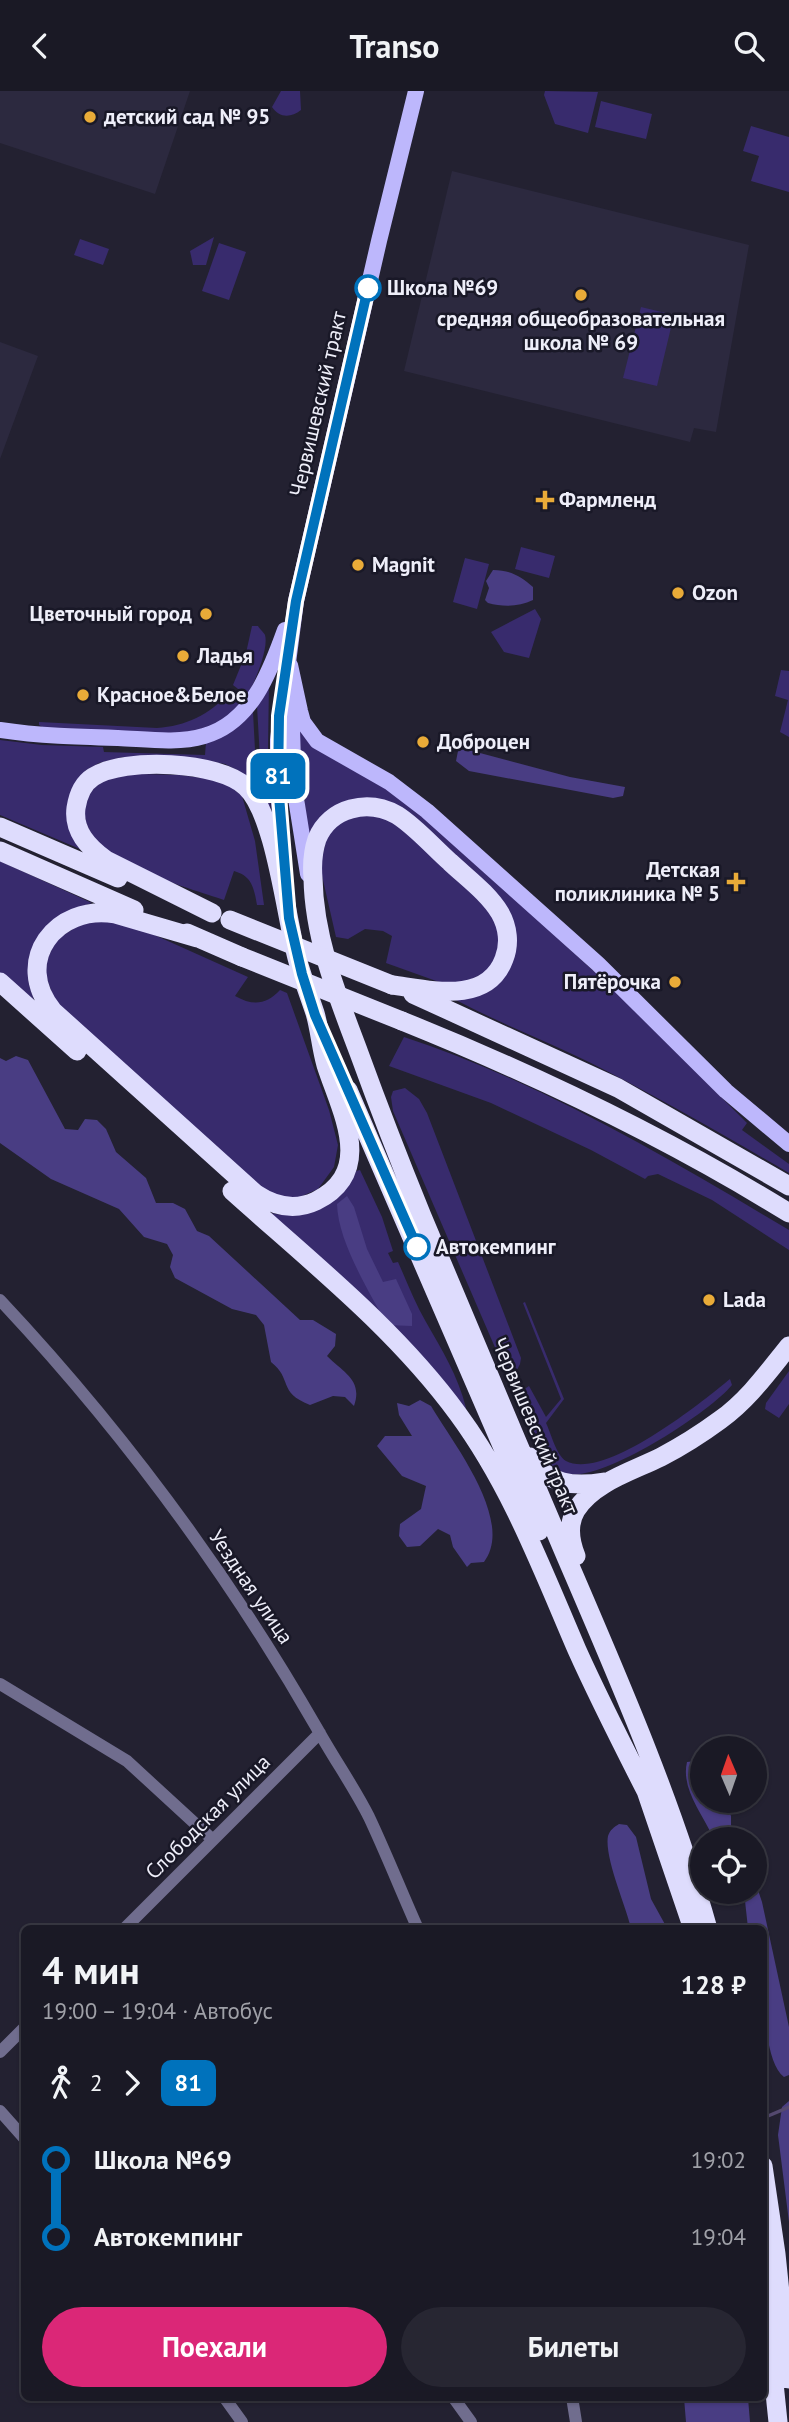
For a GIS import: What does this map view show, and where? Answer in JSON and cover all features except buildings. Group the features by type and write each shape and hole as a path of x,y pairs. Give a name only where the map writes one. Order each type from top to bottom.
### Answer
{"highway":[{"path":"197,938 115,914 103,912 80,915 59,926 46,942 38,961 36,979 44,1000 53,1010 246,1187 265,1200 288,1207 309,1204 332,1190 345,1173 350,1154 345,1116 326,1063 297,957 263,816 251,793 239,781 214,771 143,764 113,769 91,778 79,795 75,813 80,833 94,851 106,860 212,913"},
{"name":"Червишевский тракт","path":"392,985 454,992 478,987 489,981 503,963 508,941 504,921 494,905 405,821 388,811 365,806 349,809 329,821 315,845 312,873 314,907 326,959 400,1163 640,1731 680,1838"},
{"path":"0,827 117,878 392,985 618,1088 789,1186"},
{"path":"0,851 197,938 558,1087 627,1122 784,1211"},
{"path":"0,982 362,1309 420,1367 458,1413 510,1498 607,1715 647,1793 692,1925"},
{"name":"Червишевский тракт","path":"315,1015 498,1434 588,1645 647,1793"},
{"path":"707,1925 643,1713 577,1560 570,1537 572,1520 590,1495 679,1447 722,1419 752,1391 789,1346"},
{"path":"508,1420 533,1462 549,1477 574,1485 612,1481"},
{"path":"767,2193 789,2379"},
{"path":"767,2315 778,2422"}],"main road":[{"name":"Червишевский тракт","path":"289,918 277,756 279,716 296,601 416,91"},
{"path":"0,730 42,735 173,740 203,737 215,732 250,705 263,683 296,601"},
{"name":"Червишевский тракт","path":"290,654 294,786 314,907"},
{"path":"290,654 299,711 303,722 317,741 389,782 416,802 598,964 726,1091 789,1144"}],"street":[{"name":"Уездная улица","path":"0,1300 86,1396 192,1533 288,1677 368,1815 416,1925"},
{"path":"0,1684 127,1761 213,1840"},
{"name":"Слободская улица","path":"128,1925 320,1733"},
{"path":"0,2052 21,2031"},
{"path":"0,2111 21,2135"},
{"path":"227,2401 242,2422"},
{"path":"456,2401 471,2422"},
{"path":"573,2401 576,2422"}],"shaded area":[{"name":"детский сад № 95","path":"0,91 190,91 155,194 0,143"},
{"path":"281,91 300,91 301,110 285,116 275,111 272,107"},
{"path":"545,91 598,92 588,133 555,124 544,95"},
{"path":"601,101 652,114 646,139 595,127"},
{"path":"751,126 789,137 789,192 751,181 759,156 743,151"},
{"name":"средняя общеобразовательная школа № 69","path":"452,171 749,245 716,432 694,428 690,442 404,371"},
{"path":"214,237 206,265 193,265 190,251"},
{"path":"80,239 109,249 103,265 74,255"},
{"path":"219,243 246,252 229,300 202,291"},
{"path":"641,307 674,315 657,386 623,378"},
{"path":"0,342 38,356 0,459"},
{"path":"521,547 555,556 549,578 515,569"},
{"path":"465,558 489,564 477,609 453,602"},
{"path":"493,570 510,572 524,580 533,587 533,600 511,606 488,603 485,600 489,588 486,581"},
{"path":"535,609 541,619 529,658 504,652 491,632"},
{"path":"252,626 258,626 266,641 260,666 247,696 233,685 246,653"},
{"path":"781,670 789,671 789,737 780,732 788,700 775,696"},
{"path":"269,682 271,815 262,794 257,706"},
{"path":"229,693 242,702 227,717 204,728 183,733 135,735 44,728 39,725 39,722 168,727 205,713"},
{"path":"253,712 257,788 239,771 225,764 203,760 123,757 99,763 85,771 80,849 0,815 0,740 42,745 103,747 104,752 205,755 206,742 238,725"},
{"path":"299,728 410,805 464,852 612,988 747,1123 742,1130 789,1164 789,1173 616,1076 454,999 467,998 514,930 374,799 308,843"},
{"path":"465,749 570,777 625,787 623,796 613,798 469,771 456,761 458,751"},
{"path":"140,774 180,775 224,781 242,796 255,841 264,905 257,905 251,883 240,873 234,871 224,900 134,867 112,854 95,838 86,821 87,801 95,787 108,780"},
{"path":"357,813 394,820 479,898 498,926 498,955 488,971 464,983 439,982 386,963 392,936 383,931 365,929 348,939 336,937 320,867 328,831"},
{"path":"0,861 92,903 74,909 28,973 34,1000 0,973"},
{"path":"88,919 130,924 248,977 235,996 242,999 259,1002 270,999 280,990 287,993 329,1110 338,1145 334,1167 318,1189 300,1197 273,1197 56,1004 43,968 56,940"},
{"path":"404,1037 455,1055 554,1099 696,1175 789,1230 789,1250 712,1200 658,1174 645,1179 591,1150 491,1103 389,1066"},
{"path":"16,1056 28,1060 65,1129 78,1130 85,1119 97,1120 106,1129 116,1152 146,1178 156,1203 173,1203 185,1209 197,1231 209,1236 300,1320 313,1320 336,1334 335,1346 327,1356 354,1383 354,1406 345,1397 333,1396 310,1405 293,1395 278,1368 271,1362 264,1325 256,1315 232,1309 175,1278 170,1267 173,1255 167,1244 144,1237 119,1209 51,1179 0,1143 0,1058 6,1061"},
{"path":"405,1088 419,1099 427,1113 521,1358 516,1372 507,1371 503,1366 393,1111 393,1091"},
{"path":"360,1170 382,1217 393,1251 388,1253 393,1263 398,1262 418,1307 449,1364 463,1396 466,1408 463,1410 271,1213 297,1215 321,1208 332,1202 350,1183 356,1171"},
{"path":"347,1196 354,1207 367,1249 383,1282 396,1279 412,1314 412,1326 387,1325 356,1266 343,1234 337,1204"},
{"path":"525,1302 564,1399 546,1423 557,1449 566,1461 583,1464 604,1460 627,1450 675,1421 730,1379 732,1385 702,1412 630,1456 585,1473 569,1474 557,1470 546,1457 526,1416 523,1403 523,1390 529,1386 546,1417 561,1399 523,1303"},
{"path":"789,1371 789,1404 779,1418 765,1409 766,1403"},
{"path":"420,1400 431,1406 453,1440 487,1504 492,1526 492,1545 484,1562 471,1563 467,1567 453,1547 450,1535 438,1529 420,1546 407,1547 399,1536 400,1524 421,1509 426,1486 402,1476 377,1446 385,1436 412,1436 399,1415 397,1403 409,1406"},
{"path":"687,1762 690,1762 690,1792 686,1771"},
{"path":"700,1813 730,1813 731,1827 708,1827"},
{"path":"619,1824 627,1825 636,1837 651,1899 665,1925 630,1925 609,1856 608,1836"},
{"path":"745,1904 762,1904 767,1925 748,1925"},
{"path":"767,1925 789,2027 789,2075 784,2077 776,2066 767,2035"},
{"path":"789,2101 789,2222 778,2135 782,2107"},
{"path":"684,2401 748,2401 750,2422 686,2422"}],"waterway":[{"path":"768,2116 789,2107"}],"bus line":[{"name":"81","path":"368,288 296,601 279,716 278,784 289,918 302,974 315,1015 417,1247"}],"place":[{"name":"детский сад № 95","path":"90,117"},
{"name":"Школа №69","path":"368,288"},
{"name":"средняя общеобразовательная школа № 69","path":"581,295"},
{"name":"Фармленд","path":"545,500"},
{"name":"Magnit","path":"358,565"},
{"name":"Ozon","path":"678,593"},
{"name":"Цветочный город","path":"206,614"},
{"name":"Ладья","path":"183,656"},
{"name":"Красное&Белое","path":"83,695"},
{"name":"Доброцен","path":"423,742"},
{"name":"Детская поликлиника № 5","path":"736,882"},
{"name":"Пятёрочка","path":"675,982"},
{"name":"Автокемпинг","path":"417,1247"},
{"name":"Lada","path":"709,1300"}]}
